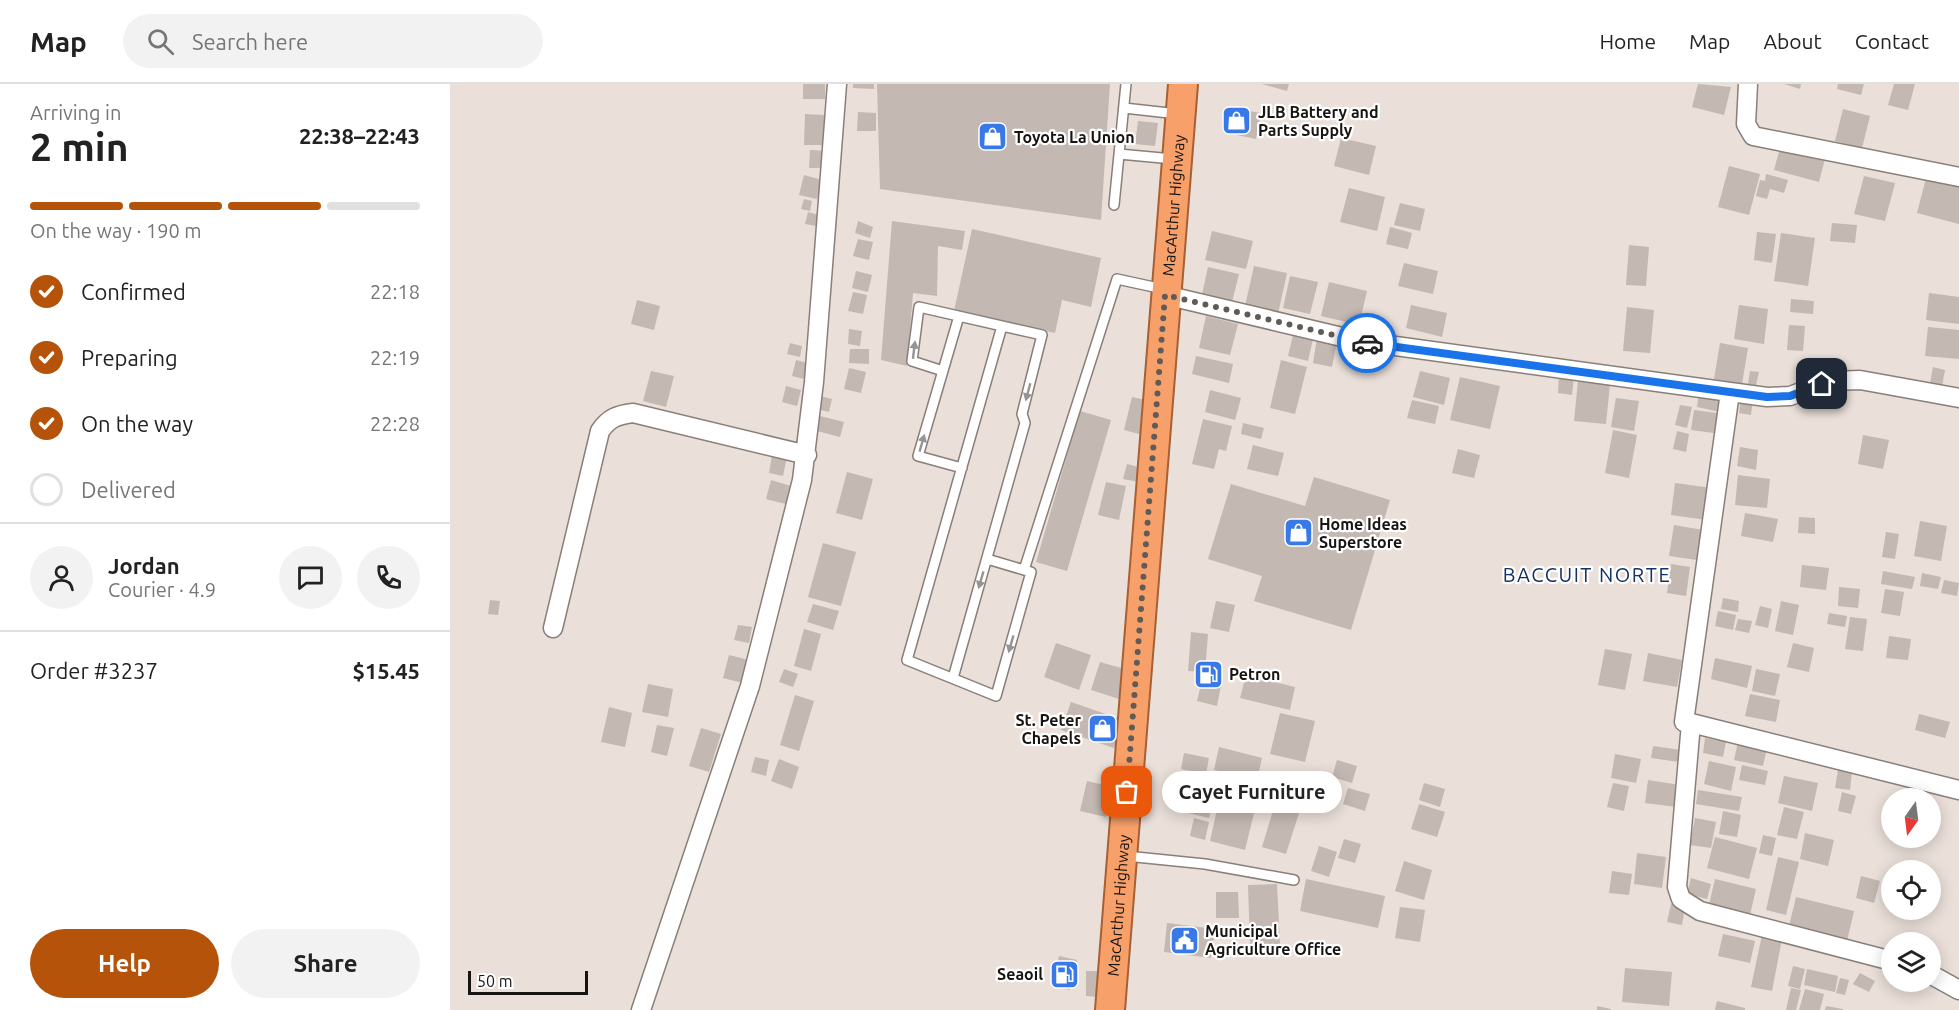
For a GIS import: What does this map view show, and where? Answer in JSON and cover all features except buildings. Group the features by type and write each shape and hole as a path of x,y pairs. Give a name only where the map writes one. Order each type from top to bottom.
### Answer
{"highway":[{"name":"MacArthur Highway","path":"1110,1010 1183,84"}],"street":[{"path":"641,1010 750,686 807,455 837,84"},
{"path":"1748,84 1746,124 1753,136 1959,177"},
{"path":"1166,293 1359,341 1767,397 1790,396 1832,381 1860,380 1959,398"},
{"path":"1730,392 1684,722 1959,790"},
{"path":"553,628 600,431 617,415 633,413 807,455"},
{"path":"1691,723 1677,887 1681,898 1689,906 1711,915 1881,958"},
{"path":"1941,980 1959,990"}],"lane":[{"path":"1114,205 1126,84"},
{"path":"1124,108 1180,114"},
{"path":"1119,154 1178,160"},
{"path":"1024,570 1116,279 1166,293"},
{"path":"943,371 912,361 919,307 1042,335 1022,414 1025,423 952,678"},
{"path":"959,316 918,456 962,468"},
{"path":"987,559 1031,572 996,696 907,660 1002,326"},
{"path":"1123,856 1204,864 1294,880"}],"way so far":[{"path":"1127,792 1165,295 1367,343"}],"place":[{"name":"JLB Battery and Parts Supply","path":"1237,121"},
{"name":"Toyota La Union","path":"993,137"},
{"name":"Home Ideas Superstore","path":"1298,533"},
{"name":"Petron","path":"1208,674"},
{"name":"St. Peter Chapels","path":"1102,729"},
{"name":"Cayet Furniture","path":"1127,792"},
{"name":"Municipal Agriculture Office","path":"1184,940"},
{"name":"Seaoil","path":"1064,974"}],"district":[{"name":"BACCUIT NORTE","path":"1587,575"}],"route":[{"path":"1367,343 1767,397 1790,396 1822,384"}]}
